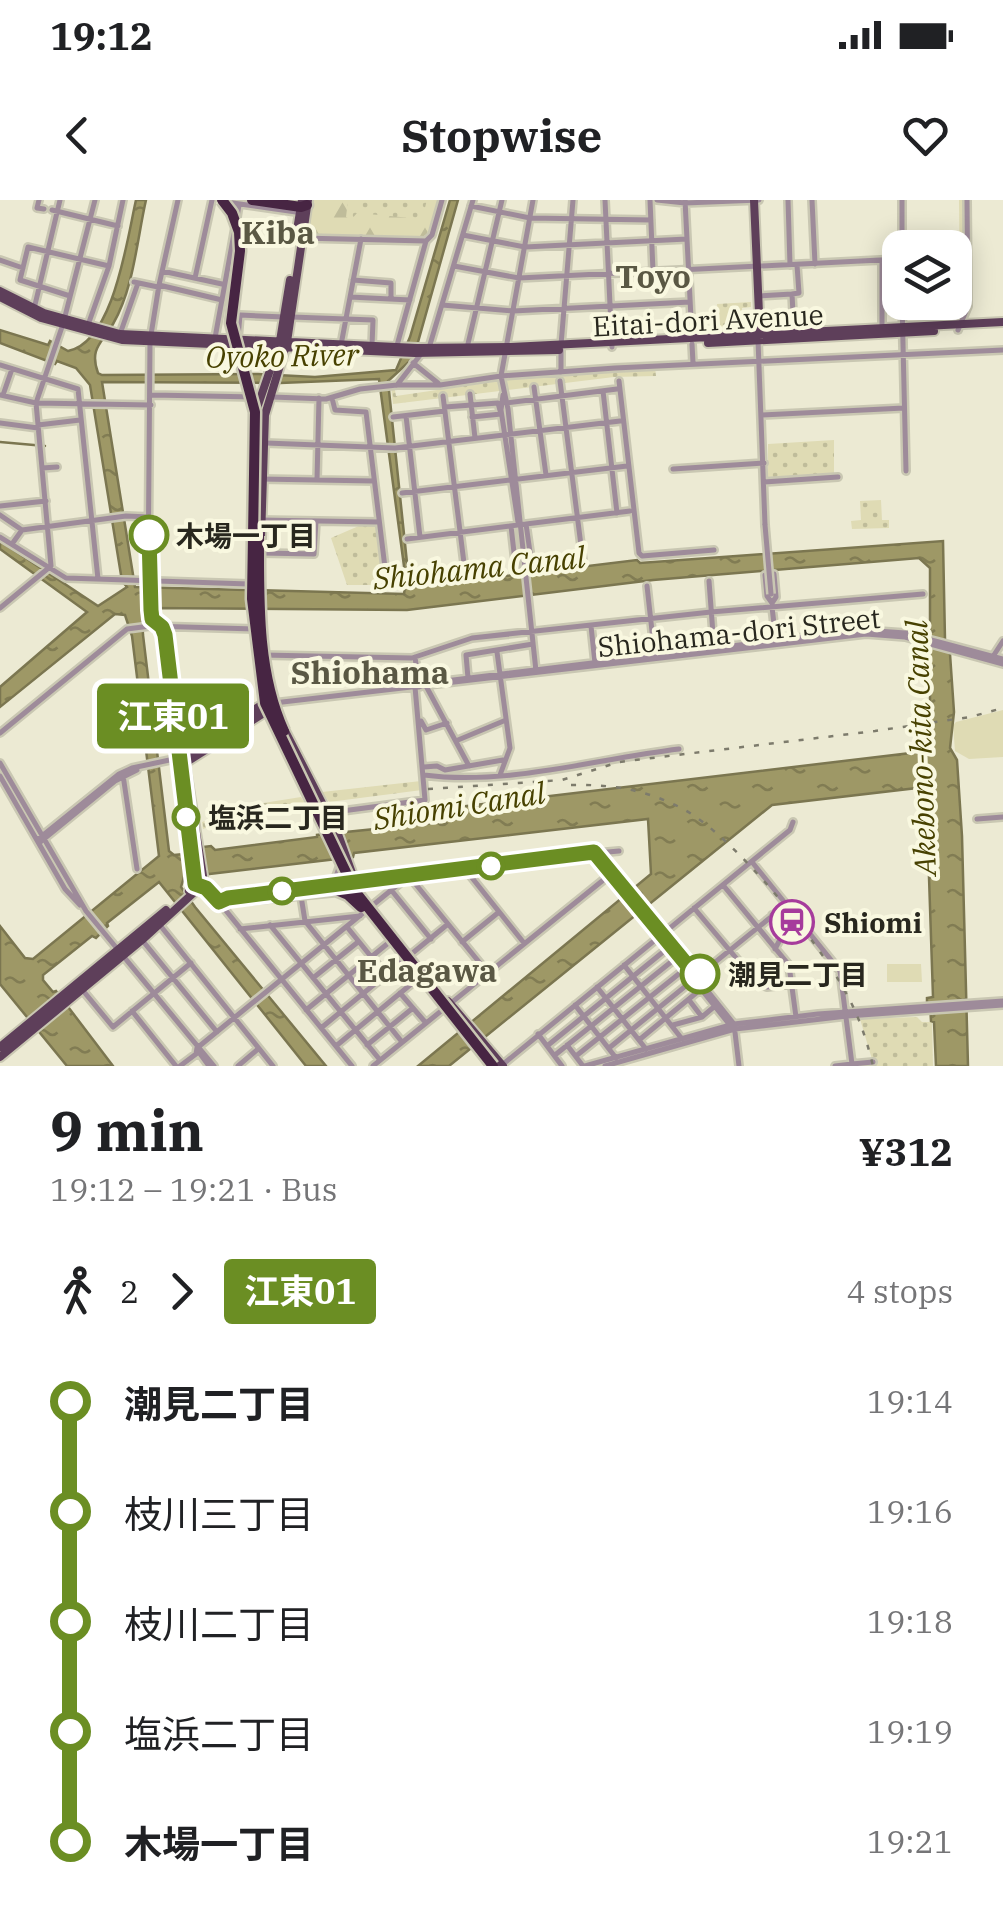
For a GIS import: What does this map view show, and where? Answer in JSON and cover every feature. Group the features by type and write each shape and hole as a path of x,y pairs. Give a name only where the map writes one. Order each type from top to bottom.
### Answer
{"highway":[{"path":"222,200 239,232 240,256 231,323 259,417 259,599 276,712 368,900 497,1066"},
{"path":"255,203 302,202"},
{"path":"240,256 230,318 256,418 252,599 262,694 350,881 420,974"},
{"path":"256,520 258,632 267,692 284,738 314,791"},
{"path":"219,902 321,890 342,892 358,903 497,1066"}],"main road":[{"path":"753,200 758,336"},
{"path":"302,202 301,238 282,345 254,425 256,520 249,584 254,656 264,708 328,821 339,868 366,911 448,1005"},
{"path":"287,317 302,202"},
{"path":"755,266 758,336"},
{"path":"0,294 63,322"},
{"path":"0,294 41,318 94,324 106,333 399,350"},
{"name":"Eitai-dori Avenue","path":"758,336 1003,325"},
{"name":"Eitai-dori Avenue","path":"419,353 902,330"},
{"path":"106,333 282,345"},
{"path":"340,347 372,346 419,353"},
{"name":"Eitai-dori Avenue","path":"419,353 467,348 506,350"},
{"path":"257,479 265,392"},
{"path":"258,554 266,654 277,704 350,866 351,885"},
{"path":"0,1046 120,953 199,881 182,760 264,708 277,704"},
{"path":"120,953 142,940 174,906"},
{"path":"366,911 409,957 497,1066"},
{"path":"0,1057 30,1026"}],"street":[{"path":"38,200 37,208 118,226"},
{"path":"34,309 49,252 51,210 60,200"},
{"path":"49,571 36,403 63,322 95,200"},
{"path":"94,324 123,200"},
{"path":"40,839 123,774 182,760 162,627 152,619 148,583 151,338 158,286 178,200"},
{"path":"195,278 212,200"},
{"path":"222,200 240,205 255,203"},
{"path":"399,350 426,241 431,237 442,200"},
{"path":"467,348 502,200"},
{"path":"534,200 500,376 519,525 520,569 536,672"},
{"path":"561,372 573,200"},
{"path":"606,200 612,345"},
{"path":"650,200 653,272"},
{"path":"657,200 753,200"},
{"path":"759,296 798,293 788,200"},
{"path":"812,200 815,264"},
{"path":"902,200 902,230"},
{"path":"959,327 968,306 967,200"},
{"path":"685,202 693,363"},
{"path":"394,385 419,353 442,306 472,203 530,218 650,220"},
{"path":"214,338 240,205"},
{"path":"462,235 525,247 687,238"},
{"path":"301,238 426,241"},
{"path":"340,347 361,240"},
{"path":"70,296 20,280 28,247 109,266"},
{"path":"0,260 23,268"},
{"path":"454,266 519,278 882,260"},
{"path":"162,271 223,284"},
{"path":"353,280 391,283 391,299"},
{"path":"120,334 136,283 222,300"},
{"path":"792,294 794,333"},
{"path":"350,297 410,300"},
{"path":"442,306 513,311 690,302"},
{"path":"238,339 240,315 373,320 372,346"},
{"path":"882,320 882,328"},
{"path":"902,320 906,471"},
{"path":"758,336 765,525 776,642"},
{"path":"152,395 265,392 332,398 360,389 440,385 500,376 693,363 1003,350"},
{"path":"419,353 440,385"},
{"path":"0,365 78,389 98,578"},
{"path":"12,368 2,395 36,403 151,405"},
{"path":"560,381 583,560"},
{"path":"619,381 642,556 714,550"},
{"path":"534,387 546,476"},
{"path":"506,403 617,390"},
{"path":"602,392 617,513"},
{"path":"470,394 475,438"},
{"path":"501,414 503,394"},
{"path":"444,396 465,572"},
{"path":"317,480 319,398"},
{"path":"332,398 335,410 366,411 387,584"},
{"path":"393,417 497,402 507,434"},
{"path":"762,415 904,408"},
{"path":"472,417 501,414"},
{"path":"406,416 420,537"},
{"path":"0,423 38,426 81,420"},
{"path":"263,443 409,446 620,420"},
{"path":"672,469 764,463"},
{"path":"402,493 628,466"},
{"path":"42,468 57,467"},
{"path":"764,482 838,477"},
{"path":"257,479 374,481"},
{"path":"0,506 46,501"},
{"path":"407,539 630,511"},
{"path":"0,515 22,530 149,517"},
{"path":"256,520 380,522"},
{"path":"258,554 314,554 316,521"},
{"path":"519,525 531,559"},
{"path":"12,544 22,530"},
{"path":"0,536 49,571 66,578 249,584"},
{"path":"0,608 49,571"},
{"path":"774,574 776,597 772,605 765,575 774,574"},
{"path":"708,580 714,650"},
{"path":"647,586 655,657"},
{"path":"254,656 416,657 472,638 772,605 923,594"},
{"path":"590,626 595,664"},
{"path":"0,733 126,629 263,629"},
{"name":"Shiohama-dori Street","path":"500,676 876,630 991,658"},
{"path":"1003,642 991,658 1003,662"},
{"path":"468,678 466,655 533,644"},
{"path":"497,652 510,748 500,775"},
{"path":"328,821 425,801 418,732 421,686 416,657"},
{"path":"421,686 500,676"},
{"path":"277,704 500,676"},
{"path":"421,686 458,741 469,766"},
{"path":"420,718 426,730 447,723"},
{"path":"458,741 506,720"},
{"path":"424,771 458,779 679,749"},
{"path":"424,771 437,766 446,770 503,760"},
{"path":"0,762 12,791 86,910 211,1066"},
{"path":"123,774 136,868"},
{"path":"0,776 12,791"},
{"path":"977,819 1003,817"},
{"path":"497,1066 752,862 790,830 792,822"},
{"path":"219,902 619,850"},
{"path":"597,853 610,874"},
{"path":"582,854 596,858 733,1026 739,1066"},
{"path":"752,862 840,971 852,1064"},
{"path":"301,892 334,882 339,868"},
{"path":"465,869 524,943"},
{"path":"373,1066 610,874"},
{"path":"132,1011 178,1066 405,876"},
{"path":"405,876 488,973"},
{"path":"199,881 352,1066"},
{"path":"723,885 790,967 796,1017"},
{"path":"392,890 431,939"},
{"path":"301,892 305,920 402,1042"},
{"path":"609,1048 786,904"},
{"path":"694,908 758,984 792,984"},
{"path":"240,928 366,911"},
{"path":"462,942 499,912"},
{"path":"772,915 786,930 776,949"},
{"path":"159,924 272,1066"},
{"path":"321,1028 448,924"},
{"path":"270,925 380,1060"},
{"path":"346,926 386,975"},
{"path":"660,935 733,1026"},
{"path":"142,940 217,1032"},
{"path":"306,1010 392,940"},
{"path":"314,978 359,942"},
{"path":"547,1046 668,948"},
{"path":"554,1056 676,958"},
{"path":"80,986 113,1027 191,964"},
{"path":"624,965 682,1039"},
{"path":"576,1056 685,969"},
{"path":"336,1046 420,974"},
{"path":"597,987 646,1049"},
{"path":"639,1040 701,989"},
{"path":"400,993 426,1024"},
{"path":"689,1000 702,1016"},
{"path":"606,1066 646,1049 733,1026 796,1017 1003,1003"},
{"path":"574,1005 616,1060"},
{"path":"672,1025 702,1016 715,1006"},
{"path":"367,1044 413,1008"},
{"path":"678,1008 688,1021"},
{"path":"567,1046 584,1066 733,1026 847,1014"},
{"path":"538,1034 562,1066"},
{"path":"241,1065 258,1049"},
{"path":"835,1066 869,1063"}],"green space":[{"path":"314,200 438,200 427,234 421,238 310,234 307,232"},
{"path":"314,200 348,200 346,217 351,220 357,213 422,219 427,200 438,200 427,234 421,238 310,234"},
{"path":"959,200 965,200 965,230 959,230"},
{"path":"751,302 751,307 742,308 743,330 718,331 717,304"},
{"path":"655,367 656,376 614,377 393,404 391,386 394,385 396,396 505,380"},
{"path":"834,440 834,477 768,482 768,444"},
{"path":"881,500 882,520 889,520 889,528 852,529 851,521 861,520 860,501"},
{"path":"361,525 377,526 384,585 347,585 331,538"},
{"path":"1003,710 1003,757 969,759 955,751 956,722"},
{"path":"421,781 422,790 329,802 322,792"},
{"path":"301,797 305,803 253,812 203,829 202,822 251,805"},
{"path":"887,964 921,964 922,982 887,982"},
{"path":"917,1017 922,1022 932,1022 933,1066 874,1066 860,1019"}],"water":[{"path":"136,200 146,200 126,295 95,357 98,373 102,375 315,377 396,370 410,337 450,200 458,200 418,342 411,360 388,381 409,582 415,587 637,560 640,563 943,541 945,639 950,654 954,712 950,748 957,760 962,836 968,1066 936,1066 934,1022 927,1003 927,998 933,997 926,787 772,805 449,1066 418,1066 651,874 648,819 184,877 181,887 195,907 326,1066 306,1066 159,882 107,923 96,938 92,936 43,975 43,980 56,991 113,1066 67,1066 0,984 0,926 25,958 33,959 159,856 132,636 125,615 115,614 0,707 0,687 87,612 0,549 0,541 98,606 127,587 122,581 90,385 76,368 0,343 0,330 48,345 50,341 68,351 84,344 97,329 116,287","holes":["379,379 406,581 404,594 135,587 102,382","919,558 930,568 930,738 919,752 433,810 434,823 215,850 211,846 187,849 184,854 169,851 143,635 142,615 146,608 407,610 653,580"]}],"waterway":[{"path":"0,442 45,446"}],"railway":[{"path":"428,789 562,780 619,762 875,731 970,717 1003,708"},
{"path":"571,785 615,787 656,797 683,809 726,842 774,892 833,972 859,1020 873,1066"}],"bus line":[{"name":"江東01","path":"149,535 152,619 165,635 195,884 210,891 219,902 594,852 697,977 700,974"}],"place":[{"name":"木場一丁目","path":"149,535"},
{"name":"塩浜二丁目","path":"186,817"},
{"name":"Shiomi","path":"792,922"},
{"name":"潮見二丁目","path":"700,974"}],"district":[{"name":"Kiba","path":"278,232"},
{"name":"Toyo","path":"653,276"},
{"name":"Shiohama","path":"370,672"},
{"name":"Edagawa","path":"427,970"}],"water label":[{"name":"Oyoko River","path":"282,355"},
{"name":"Shiohama Canal","path":"479,567"},
{"name":"Akebono-kita Canal","path":"920,748"},
{"name":"Shiomi Canal","path":"459,805"}]}
